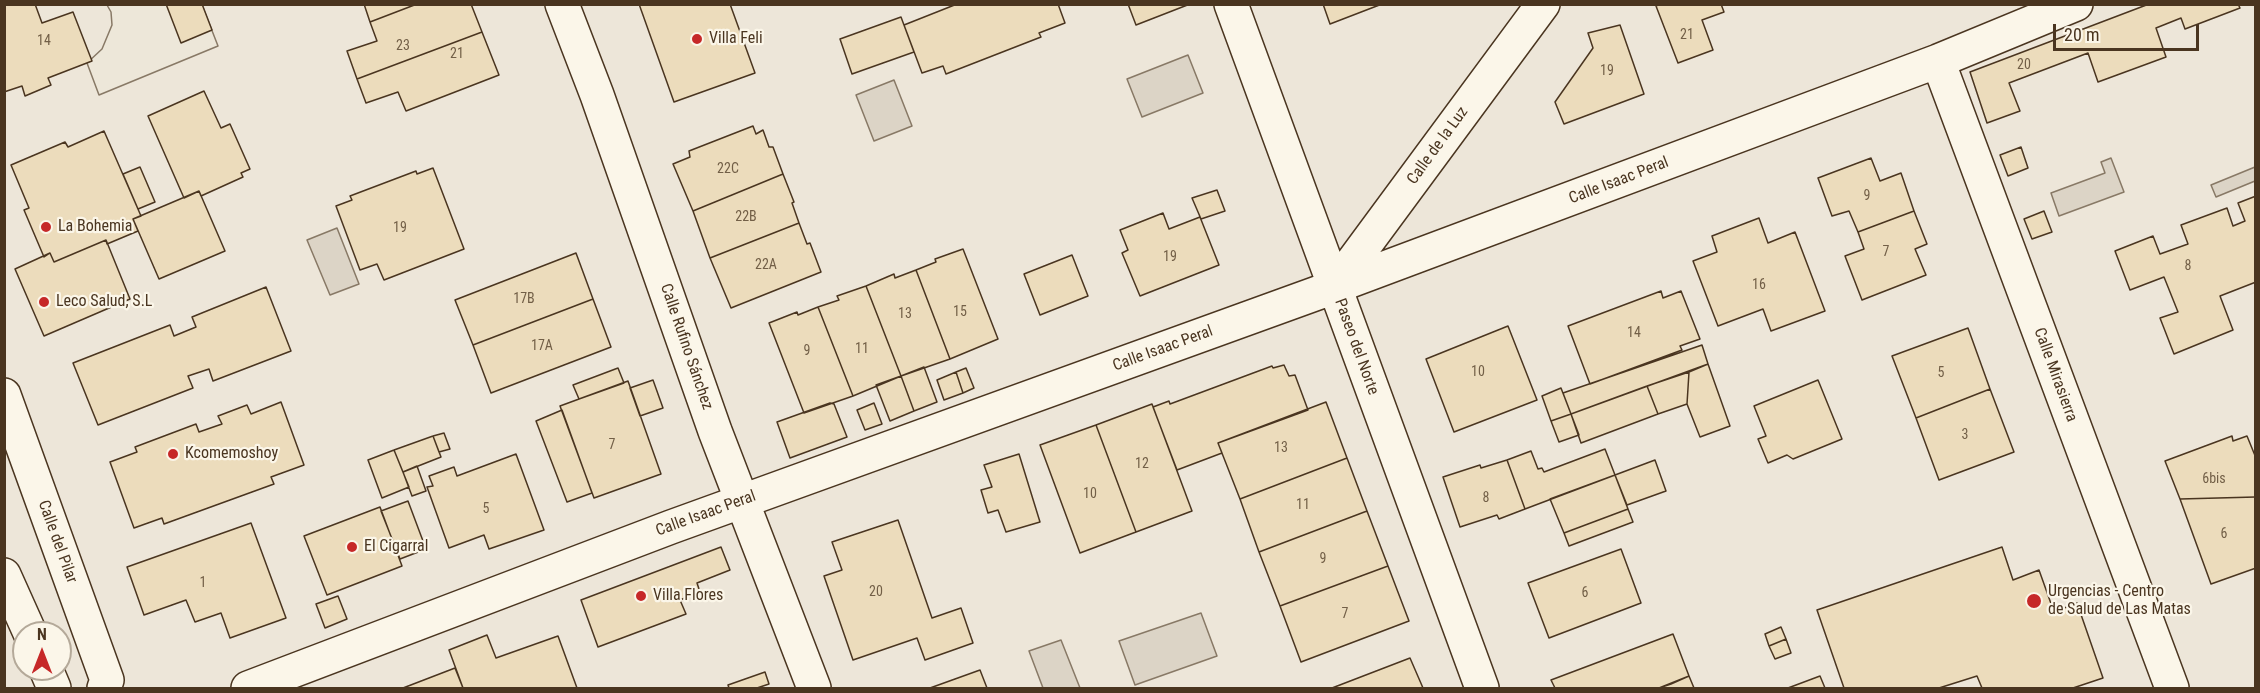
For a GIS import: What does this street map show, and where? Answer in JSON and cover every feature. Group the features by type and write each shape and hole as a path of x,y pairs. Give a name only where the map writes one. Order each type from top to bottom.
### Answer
{"street":[{"name":"Calle Rufino Sánchez","path":"562,4 597,95 711,420 814,688"},
{"name":"Paseo del Norte","path":"1231,4 1482,688"},
{"name":"Calle de la Luz","path":"1334,287 1543,4"},
{"name":"Calle Isaac Peral","path":"248,688 742,501 1334,287 1938,61 2076,4"},
{"name":"Calle Mirasierra","path":"1938,61 2172,688"},
{"name":"Calle del Pilar","path":"4,395 107,680 104,688"},
{"path":"4,576 25,621"}],"shaded area":[{"path":"4,5 2255,5 2255,688 5,688"},
{"path":"107,5 202,5 218,46 99,95 87,63 102,49 112,25 111,12"},
{"path":"1188,55 1203,93 1142,117 1127,79"},
{"path":"894,80 912,126 874,141 856,95"},
{"path":"2111,158 2124,192 2059,216 2051,193 2105,173 2101,162"},
{"path":"2255,167 2255,181 2216,197 2211,185"},
{"path":"337,228 359,284 330,295 307,240"},
{"path":"1201,613 1217,656 1135,685 1119,641"},
{"path":"1061,640 1080,688 1043,688 1029,651"}],"building":[{"path":"4,4 35,4 42,23 73,12 92,61 48,78 51,85 25,96 22,86 4,92"},
{"path":"166,4 202,4 212,30 181,43"},
{"path":"364,4 417,4 370,22"},
{"path":"417,4 471,4 482,32 357,79 347,51 377,41 370,22"},
{"name":"Villa Feli","path":"639,4 730,4 755,73 674,102"},
{"path":"957,4 1058,4 1065,23 1039,33 1041,37 946,74 943,66 922,73 904,25"},
{"path":"1128,4 1190,4 1136,25"},
{"path":"1323,4 1382,4 1330,24"},
{"path":"1660,4 1721,4 1724,12 1702,20 1713,50 1678,63 1656,6"},
{"path":"2149,4 2238,4 2240,8 2185,29 2181,18 2156,28 2166,57 2098,82 2088,53 2009,83 2020,111 1987,123 1970,72"},
{"path":"901,17 914,52 852,74 840,39"},
{"path":"1620,25 1644,94 1564,124 1555,102 1593,48 1588,33"},
{"path":"482,32 499,75 406,111 398,92 366,103 357,79"},
{"path":"204,91 221,128 230,124 250,169 241,173 243,177 201,196 199,191 184,198 148,116"},
{"path":"753,126 756,134 763,130 769,147 773,147 783,174 693,211 673,164 690,157 689,151"},
{"path":"104,131 141,216 133,219 138,231 107,244 106,240 54,262 50,253 44,257 24,210 29,208 11,165 65,142 68,147"},
{"path":"2021,147 2028,168 2008,176 2000,155"},
{"path":"1871,158 1880,181 1901,173 1914,211 1858,232 1849,211 1832,216 1818,178"},
{"path":"140,167 155,202 138,209 123,174"},
{"path":"433,168 464,249 384,280 377,264 360,270 336,206 352,200 350,196 416,171 417,174"},
{"path":"783,174 799,223 710,258 693,211"},
{"path":"1217,190 1225,211 1201,219 1192,198"},
{"path":"199,191 225,251 159,279 133,219"},
{"path":"2256,196 2256,282 2220,296 2233,330 2174,354 2160,318 2178,312 2164,277 2130,290 2115,251 2153,236 2160,254 2188,244 2181,225 2227,208 2233,226 2245,221 2238,203"},
{"path":"1914,211 1927,244 1915,249 1926,275 1862,300 1845,256 1864,249 1858,232"},
{"path":"2044,211 2052,232 2032,239 2024,219"},
{"path":"1163,213 1169,229 1200,217 1219,265 1140,296 1122,253 1128,250 1120,230"},
{"path":"1759,218 1768,243 1795,232 1825,311 1771,331 1763,309 1718,326 1693,261 1717,252 1712,236"},
{"path":"799,223 807,244 810,243 821,272 731,308 710,258"},
{"path":"106,240 130,299 44,336 15,269 50,253 54,262"},
{"path":"963,249 998,339 950,359 916,270 936,262 935,259"},
{"path":"576,253 593,299 473,345 455,300"},
{"path":"1072,255 1088,296 1040,315 1024,274"},
{"path":"916,270 950,359 901,376 866,286 894,274 895,278"},
{"path":"866,286 901,376 853,396 818,307 839,300 837,296"},
{"path":"266,287 291,351 213,381 209,369 188,376 193,388 98,425 73,363 170,325 174,336 196,327 192,317"},
{"path":"1661,291 1663,298 1681,291 1700,339 1680,346 1682,350 1590,384 1568,326"},
{"path":"593,299 611,347 491,393 473,345"},
{"path":"818,307 853,396 804,413 769,323"},
{"path":"1508,326 1537,400 1454,432 1426,359"},
{"path":"1968,328 1990,389 1916,418 1892,356"},
{"path":"1702,345 1708,364 1571,414 1563,393"},
{"path":"1708,364 1730,426 1700,437 1687,404 1689,372"},
{"path":"1284,365 1289,376 1295,375 1308,410 1218,443 1222,453 1177,470 1153,407 1169,401 1170,404 1272,366 1273,368"},
{"path":"924,367 937,402 914,411 901,376"},
{"path":"618,368 624,383 579,399 573,385"},
{"path":"966,368 974,388 963,393 956,372"},
{"path":"956,372 963,393 944,400 937,380"},
{"path":"1689,372 1687,404 1658,414 1647,386"},
{"path":"901,376 914,411 890,421 876,385"},
{"path":"653,380 663,408 640,416 630,388"},
{"path":"1818,380 1842,439 1793,459 1787,455 1768,463 1758,439 1766,436 1754,406"},
{"path":"628,381 661,474 594,498 560,406"},
{"path":"1647,386 1658,414 1581,443 1571,414"},
{"path":"1561,388 1571,414 1551,421 1542,396"},
{"path":"1990,389 2014,452 1939,480 1916,418"},
{"path":"281,402 304,465 271,477 274,484 164,524 162,518 134,528 110,462 137,452 135,447 196,424 199,432 222,424 218,416 247,405 251,414"},
{"path":"1326,402 1347,458 1240,499 1218,443"},
{"path":"830,403 834,404 847,437 790,458 777,422"},
{"path":"874,403 882,424 865,430 857,410"},
{"path":"1152,404 1192,511 1136,532 1096,425"},
{"path":"562,410 592,493 567,502 536,421"},
{"path":"1571,414 1579,435 1559,442 1551,421"},
{"path":"1096,425 1136,532 1080,553 1040,445"},
{"path":"444,433 450,449 439,452 433,436"},
{"path":"433,436 441,457 403,472 394,450"},
{"path":"2232,436 2233,441 2247,436 2256,458 2256,497 2180,499 2165,461"},
{"path":"1605,449 1615,475 1525,509 1507,460 1531,451 1538,469 1542,468 1544,472"},
{"path":"394,450 409,487 382,498 368,460"},
{"path":"516,454 544,530 489,549 484,535 449,548 427,487 433,486 429,476 454,467 457,476"},
{"path":"1019,454 1040,522 1006,532 998,510 988,513 981,490 992,487 984,465"},
{"path":"1347,458 1367,511 1259,552 1240,499"},
{"path":"1507,460 1525,509 1499,519 1497,515 1460,527 1443,477 1480,465 1481,468"},
{"path":"1655,460 1666,491 1627,505 1615,475"},
{"path":"417,466 426,491 412,496 403,472"},
{"path":"1615,475 1628,509 1564,533 1550,499"},
{"path":"2255,497 2256,568 2211,584 2180,499"},
{"path":"408,501 426,549 400,559 381,511"},
{"name":"El Cigarral","path":"380,507 402,566 327,595 304,536"},
{"path":"1628,509 1633,522 1569,546 1564,533"},
{"path":"1367,511 1388,566 1280,606 1259,552"},
{"path":"898,520 932,618 961,608 973,643 925,660 917,638 853,660 824,576 842,570 832,542"},
{"path":"251,523 286,618 230,638 221,613 195,622 186,600 144,615 127,567"},
{"name":"Villa Flores","path":"721,547 730,570 697,583 700,592 680,600 686,614 598,647 581,600"},
{"path":"2002,547 2013,580 2039,570 2054,612 2077,603 2103,678 2073,688 1982,688 1977,676 1939,688 1844,688 1817,610"},
{"path":"1621,549 1641,603 1549,638 1528,583"},
{"path":"1388,566 1409,621 1301,662 1280,606"},
{"path":"338,596 347,619 325,628 316,604"},
{"path":"1781,627 1786,639 1769,646 1765,634"},
{"path":"1673,634 1689,676 1659,688 1555,688 1551,680"},
{"path":"487,635 496,658 558,636 577,688 463,688 449,650"},
{"path":"1786,639 1791,653 1775,659 1769,646"},
{"path":"1410,658 1423,688 1332,688"},
{"path":"455,668 463,688 403,688"},
{"path":"980,670 987,688 930,688"},
{"path":"765,672 769,684 757,688 729,688 728,685"},
{"path":"1689,676 1694,688 1659,688 1671,684"},
{"path":"1820,676 1825,688 1788,688"}],"place":[{"name":"Villa Feli","path":"697,39"},
{"name":"La Bohemia","path":"46,227"},
{"name":"Leco Salud, S.L","path":"44,302"},
{"name":"Kcomemoshoy","path":"173,454"},
{"name":"El Cigarral","path":"352,547"},
{"name":"Villa Flores","path":"641,596"},
{"name":"Urgencias - Centro de Salud de Las Matas","path":"2034,601"}]}
